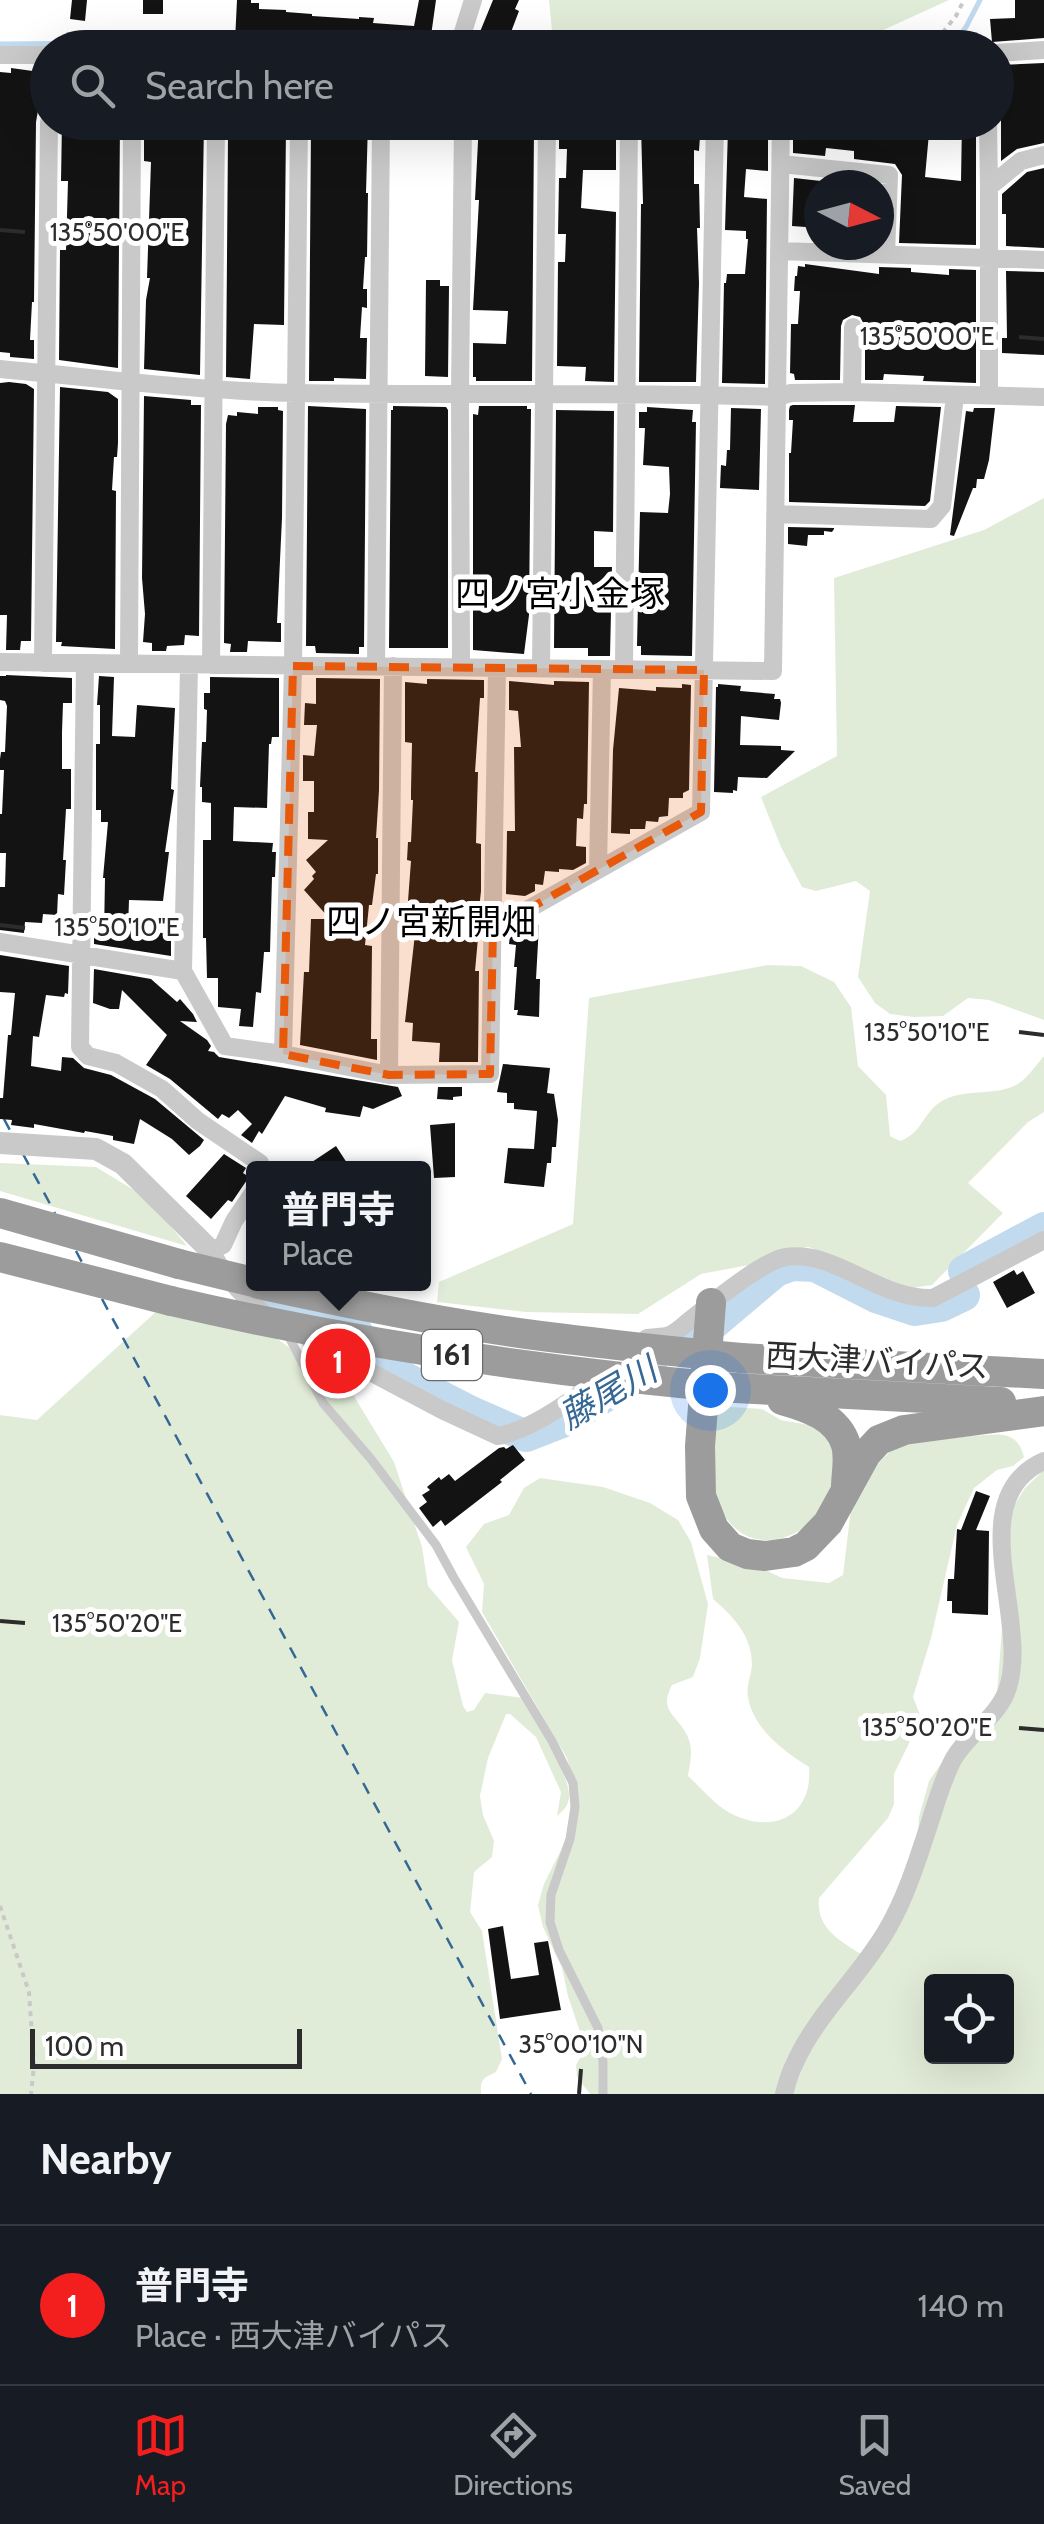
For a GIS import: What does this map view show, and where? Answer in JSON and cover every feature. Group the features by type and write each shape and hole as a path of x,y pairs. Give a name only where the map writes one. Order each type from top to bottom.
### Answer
{"highway":[{"name":"西大津バイパス","path":"0,1213 246,1280"},
{"name":"西大津バイパス","path":"0,1257 171,1301 330,1335 492,1362 736,1388 1044,1408"},
{"name":"西大津バイパス","path":"296,1291 496,1330 576,1341 741,1358 1044,1374"},
{"path":"710,1307 700,1446 701,1496 714,1529 730,1547 746,1554 765,1556 806,1546 828,1523 866,1454 880,1440 922,1427 1044,1408"},
{"path":"736,1388 806,1408 838,1428 847,1447 846,1489"}],"street":[{"path":"464,30 473,0"},
{"path":"1014,52 1044,50"},
{"path":"0,55 30,54"},
{"path":"43,663 50,140"},
{"path":"129,664 132,140"},
{"path":"211,664 216,140"},
{"path":"283,1054 293,666 299,140"},
{"path":"381,140 378,393 389,1076"},
{"path":"461,667 464,140"},
{"path":"541,668 547,140"},
{"path":"624,669 629,140"},
{"path":"493,928 702,812 714,140"},
{"path":"0,662 773,671 781,140"},
{"path":"988,140 989,394"},
{"path":"989,186 1021,160 1044,155"},
{"path":"781,164 840,170"},
{"path":"780,251 804,252"},
{"path":"894,254 1044,260"},
{"path":"852,392 853,327"},
{"path":"0,369 213,390 297,393 544,392 777,397 791,393 852,392 1044,397"},
{"path":"776,514 931,519 942,506 955,396"},
{"path":"85,663 80,1048 88,1056 116,1063 162,1089 198,1121 257,1161"},
{"path":"190,666 183,971 225,1046 389,1076 490,1074 498,668"},
{"path":"598,868 602,669"},
{"path":"0,942 183,971"},
{"path":"0,1143 96,1150 123,1164 211,1252 246,1278"},
{"path":"211,1252 224,1245 246,1203"},
{"path":"246,1289 244,1298 286,1331 316,1342 498,1436 541,1418 782,1257 810,1256 916,1299 933,1298 1044,1240"},
{"path":"319,1291 459,1320 642,1339 670,1335"},
{"path":"784,2094 792,2067 805,2044 887,1930 906,1889 952,1760 1006,1692 1013,1648 1002,1516 1017,1481 1044,1461"}],"lane":[{"path":"286,1331 324,1403 436,1545 552,1741 573,1784 576,1806 570,1839 551,1896 550,1922 559,1950 598,2028 604,2094"}],"path":[{"path":"945,30 964,0"},
{"path":"0,1906 29,1992 34,2066 31,2094"}],"highlighted area":[{"path":"293,666 704,670 701,812 493,929 490,1074 389,1075 283,1054"}],"green space":[{"path":"549,0 949,0 883,30 552,30"},
{"path":"1044,498 1044,1020 989,1000 968,998 943,1016 890,1014 875,1003 858,977 870,891 856,881 816,891 802,887 761,797 837,756 834,578 984,530"},
{"path":"768,965 801,966 834,982 851,1007 858,1066 886,1095 890,1136 900,1141 913,1133 939,1103 957,1095 1016,1085 1044,1056 1044,1112 1028,1122 968,1183 1003,1213 932,1285 911,1288 809,1247 779,1251 749,1265 701,1274 638,1314 526,1312 437,1302 439,1282 573,1224 589,998"},
{"path":"0,1163 96,1167 147,1198 187,1246 0,1191"},
{"path":"158,1310 276,1338 352,1393 394,1462 422,1547 428,1586 459,1622 452,1660 463,1706 467,1712 474,1710 485,1693 524,1698 564,1775 569,1799 557,1816 561,1792 536,1737 506,1714 488,1758 480,1796 494,1841 492,1857 474,1872 470,1912 482,1931 502,2059 496,2072 483,2080 481,2094 0,2094 0,1415 37,1420"},
{"path":"717,1406 762,1409 781,1420 826,1428 839,1452 839,1480 829,1502 813,1521 793,1534 771,1540 750,1537 731,1524 717,1499 712,1476"},
{"path":"969,1436 1010,1437 1024,1457 1013,1466 997,1470 974,1488 957,1525 913,1697 920,1715 894,1774 894,1804 888,1818 819,1898 825,1925 861,1954 915,1882 919,1817 929,1781 959,1738 996,1707 1011,1510 1025,1488 1044,1470 1044,2094 590,2094 577,2077 576,2065 583,2053 579,2029 562,1968 543,1927 538,1905 567,1838 576,1789 567,1758 482,1612 484,1584 466,1547 484,1524 509,1515 524,1488 540,1478 603,1487 650,1503 678,1520 691,1542 708,1604 700,1658 693,1677 672,1685 667,1701 689,1740 688,1776 730,1813 761,1822 775,1821 787,1817 804,1798 809,1767 780,1746 756,1719 748,1693 752,1665 749,1645 735,1620 713,1599 707,1555 759,1567 782,1578 829,1583 843,1575 851,1509 865,1476 896,1446"}],"building":[{"path":"72,0 87,0 85,21 70,19"},
{"path":"143,0 163,0 163,14 143,14"},
{"path":"237,0 259,3 259,9 374,18 373,23 414,26 419,0 436,0 432,30 236,30"},
{"path":"493,0 519,0 512,30 481,30"},
{"path":"1015,0 1044,0 1044,38 1014,40 1014,30 991,30 990,19 1015,18"},
{"path":"1044,63 1044,143 1017,149 1001,161 1001,140 1014,140 1014,64"},
{"path":"11,68 30,71 30,140 36,140 30,340 34,340 34,359 0,352 0,72 11,73"},
{"path":"62,140 120,140 118,368 59,360 60,250 66,250 68,181 61,181"},
{"path":"144,140 204,140 200,375 144,369 151,162 144,161"},
{"path":"228,140 286,140 284,325 254,324 250,379 226,377"},
{"path":"311,140 367,140 367,257 363,289 367,289 367,308 362,307 360,338 367,338 366,379 309,381"},
{"path":"478,140 534,140 532,381 476,381 473,377 473,343 506,344 508,311 473,310 479,200 475,200"},
{"path":"559,140 616,140 616,170 583,170 581,208 616,212 614,382 585,381 586,367 557,366 558,262 565,262 566,234 558,234 559,178 566,178 567,149 559,149"},
{"path":"641,140 700,140 699,151 694,150 700,228 696,382 639,382"},
{"path":"728,140 768,140 768,171 746,169 744,197 767,199 765,384 722,383 724,283 727,274 745,274 748,239 746,231 725,230"},
{"path":"793,140 928,140 925,177 961,181 962,140 976,140 976,245 899,243 902,175 895,164 854,159 854,151 826,148 825,156 793,153"},
{"path":"1044,168 1044,248 1006,246 1002,194 1027,172"},
{"path":"794,178 804,179 804,227 792,226"},
{"path":"798,266 879,274 879,267 949,275 949,269 976,270 976,383 923,381 924,376 884,374 883,380 865,380 865,326 860,317 852,315 841,326 840,380 795,380 790,373 791,324 798,324 800,291 794,291 795,276"},
{"path":"1006,271 1044,272 1044,355 1002,353 1002,338 1007,338"},
{"path":"426,280 440,280 440,286 449,286 448,377 425,376"},
{"path":"0,383 34,389 31,641 21,641 20,650 6,650 7,615 0,615"},
{"path":"60,387 108,392 118,399 112,490 116,491 115,649 61,646 62,642 56,642"},
{"path":"144,396 191,400 191,405 201,405 199,636 185,635 184,645 167,646 166,651 152,651 152,643 143,642"},
{"path":"793,405 855,405 853,422 894,422 896,406 941,407 930,501 925,506 789,502 793,420 789,420 789,410"},
{"path":"308,406 366,409 364,647 359,647 359,654 316,653 315,646 306,646"},
{"path":"393,406 448,410 448,648 389,648"},
{"path":"479,406 531,409 529,615 524,654 473,650 473,414 478,415"},
{"path":"258,407 278,407 283,411 277,623 281,623 281,642 248,641 247,652 230,652 231,644 224,643 226,424 228,415 258,414"},
{"path":"647,407 693,410 692,422 696,422 692,656 641,655 641,646 637,646 640,512 668,513 670,494 669,467 643,465 645,428 639,428 639,412 647,412"},
{"path":"731,408 761,409 759,490 720,488 721,465 726,466 730,450"},
{"path":"974,408 995,408 989,460 984,479 977,479 954,536 950,535 966,411 973,412"},
{"path":"556,410 614,411 613,532 594,531 594,567 612,567 610,656 588,656 588,648 554,648"},
{"path":"788,527 834,529 824,531 824,535 808,535 807,546 788,544"},
{"path":"0,676 72,678 72,703 63,703 62,769 71,769 64,895 58,894 57,915 43,914 42,923 25,922 24,933 0,930 0,887 5,887 6,853 0,853 4,770 0,770 0,759 1,752 5,752 7,706 0,700"},
{"path":"99,676 114,677 112,736 135,737 137,705 175,708 171,789 174,790 163,901 129,900 128,929 171,934 171,956 94,944 94,934 104,935 103,878 108,822 101,822 101,810 96,810"},
{"path":"210,677 279,678 279,737 272,737 269,744 267,808 234,807 233,841 273,843 272,852 276,852 270,952 264,952 253,1027 239,1026 241,1009 218,1007 218,978 207,978 203,840 211,840 211,803 202,802 200,787 202,742 206,742 204,693 210,693"},
{"path":"316,678 380,679 378,874 369,905 365,945 372,946 371,1039 377,1039 377,1060 300,1045 311,919 330,919 304,890 316,872 306,860 328,840 308,839 308,812 314,812 314,781 303,781 303,755 314,756 317,725 304,725 305,703 316,704"},
{"path":"427,679 484,680 475,772 476,843 481,844 475,971 479,971 478,1062 439,1062 440,1043 412,1041 413,1023 405,1022 415,934 411,934 408,901 411,861 407,860 413,800 412,743 405,742 405,682 427,684"},
{"path":"509,681 554,685 554,681 589,682 587,804 583,819 577,818 576,846 586,847 586,863 573,870 545,871 543,885 535,884 535,891 525,896 506,894 507,831 515,831 514,747 521,747 518,711 509,710"},
{"path":"682,684 691,685 689,790 683,798 669,798 668,816 659,817 658,822 646,821 645,829 630,829 630,834 611,833 619,688 656,691 656,687 682,688"},
{"path":"718,684 741,686 740,691 775,694 774,699 780,699 779,720 741,716 740,745 781,746 781,750 795,751 767,778 738,777 737,791 733,793 714,792"},
{"path":"527,924 539,925 539,1017 517,1015 518,1010 514,1010 516,945 509,944 510,934 523,931"},
{"path":"0,955 69,966 68,994 46,995 39,1037 33,1036 31,1066 61,1071 62,1057 73,1058 84,1068 111,1075 155,1099 204,1140 200,1146 189,1155 140,1119 134,1144 113,1140 113,1136 34,1124 34,1128 11,1125 12,1120 0,1119 15,993 0,992"},
{"path":"94,969 151,979 177,1002 180,999 197,1022 180,1021 207,1040 211,1046 208,1051 219,1057 398,1087 402,1096 373,1109 363,1106 360,1117 325,1112 326,1108 285,1096 262,1134 259,1131 252,1143 241,1135 252,1124 238,1110 229,1118 222,1114 218,1119 170,1079 146,1065 167,1035 122,990 119,1009 93,1003"},
{"path":"503,1064 550,1068 547,1093 554,1094 558,1120 556,1147 552,1147 551,1163 547,1163 544,1187 504,1183 508,1148 534,1149 537,1111 514,1109 514,1103 507,1103 507,1093 497,1092"},
{"path":"438,1087 462,1087 462,1096 437,1099"},
{"path":"455,1123 455,1177 434,1178 430,1125"},
{"path":"336,1146 346,1161 314,1161"},
{"path":"224,1154 246,1168 246,1181 232,1202 228,1200 211,1219 186,1196"},
{"path":"1014,1270 1017,1275 1023,1271 1035,1293 1007,1308 993,1282"},
{"path":"513,1445 525,1460 445,1526 441,1520 433,1527 419,1508 427,1502 422,1495 430,1490 427,1487 449,1474 455,1481 499,1448"},
{"path":"976,1491 990,1496 976,1530 989,1531 988,1615 952,1613 952,1601 947,1601 948,1579 954,1579 957,1529 961,1530"},
{"path":"503,1926 511,1979 539,1975 534,1943 548,1941 561,2010 500,2019 488,1929"}],"waterway":[{"path":"964,30 980,0"},
{"path":"0,44 30,44"},
{"name":"藤尾川","path":"964,1271 1044,1228"},
{"name":"藤尾川","path":"692,1342 776,1271 792,1265 815,1266 876,1297 915,1310 941,1306 964,1295"},
{"name":"藤尾川","path":"260,1291 284,1308 331,1319 357,1332 376,1363 526,1436 567,1420 651,1368"}],"ferry route":[{"path":"4,1119 12,1134"},
{"path":"23,1154 55,1213"},
{"path":"76,1251 84,1266"},
{"path":"102,1299 531,2094"}],"place":[{"name":"普門寺","path":"338,1361"}],"district":[{"name":"四ノ宮小金塚","path":"560,594"},
{"name":"四ノ宮新開畑","path":"431,922"}]}
